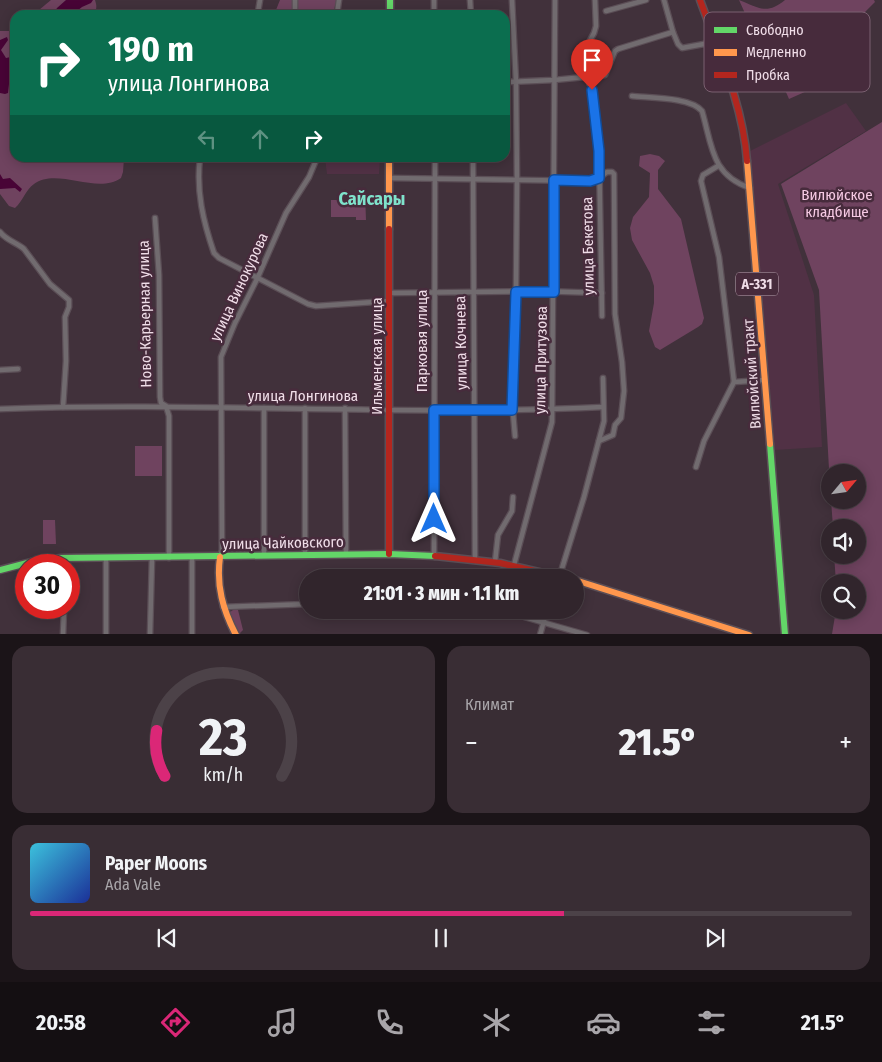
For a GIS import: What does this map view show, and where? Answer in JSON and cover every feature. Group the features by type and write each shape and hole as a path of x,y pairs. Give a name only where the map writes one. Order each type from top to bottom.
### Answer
{"main road":[{"name":"Вилюйский тракт","path":"700,0 704,12"},
{"name":"Вилюйский тракт","path":"733,92 744,128 750,188 784,634"},
{"name":"Ильменская улица","path":"388,554 390,409 389,162"},
{"name":"улица Чайковского","path":"80,560 106,558 388,554 475,558 530,569"},
{"path":"220,557 218,567 219,594 236,634"},
{"name":"улица Чайковского","path":"0,570 15,566"},
{"path":"584,583 749,634"}],"street":[{"path":"512,0 516,82 517,181 512,410 514,436"},
{"name":"улица Притузова","path":"514,565 552,424 555,0"},
{"name":"улица Бекетова","path":"595,0 594,33 585,54 587,78 592,90 599,151 602,316"},
{"path":"606,11 646,0"},
{"path":"664,0 678,44 682,48 704,44"},
{"path":"510,82 587,78 605,75 615,51 618,49 674,32"},
{"path":"632,96 667,99 698,107 702,111 713,155 718,166 732,181 750,188"},
{"path":"200,162 198,190 200,204 214,253 219,258 308,304 316,306 389,301"},
{"name":"улица Винокурова","path":"220,557 222,550 221,357 235,322 257,279 286,213 315,162"},
{"name":"Парковая улица","path":"434,555 435,162"},
{"name":"улица Кочнева","path":"473,162 475,558"},
{"path":"696,467 704,441 734,382 719,257 701,181 703,175 718,166"},
{"path":"389,178 590,181 599,178 606,172 610,171 614,174 615,314 624,391 622,414 615,425 614,432 611,437 598,441"},
{"name":"Ново-Карьерная улица","path":"154,218 160,275 160,397 161,403 166,406 169,416 169,558"},
{"path":"0,232 8,240 24,249 50,284 69,300 65,317 66,361 63,407"},
{"path":"389,293 554,292 602,294"},
{"path":"0,370 18,369"},
{"path":"564,569 604,421 602,378"},
{"path":"734,382 765,380"},
{"name":"улица Лонгинова","path":"0,409 166,406 222,409 553,410 603,407"},
{"path":"264,408 264,556"},
{"path":"305,408 305,555"},
{"path":"345,408 346,555"},
{"path":"495,562 498,535 512,511 513,497"},
{"path":"192,557 192,634"},
{"path":"106,558 106,634"},
{"path":"150,634 152,558"},
{"path":"223,607 299,604"},
{"path":"63,634 64,619"},
{"path":"533,619 587,634"},
{"path":"540,634 545,619"}],"shaded area":[{"path":"66,0 93,0 78,10 56,10"},
{"path":"7,37 8,40 1,50 6,58 10,57 10,84 8,93 5,94 0,93 0,40"},
{"path":"846,103 866,131 778,184 814,295 822,447 775,450 750,151"},
{"path":"326,162 380,162 379,174 327,174"},
{"path":"0,174 3,179 10,178 22,189 20,192 15,188 0,189"}],"green space":[{"path":"51,0 95,0 96,6 96,10 39,10"},
{"path":"280,0 337,0 334,10 276,10"},
{"path":"739,0 763,9 779,5 785,0 874,0 875,2 865,12 744,12"},
{"path":"0,31 10,31 10,162 124,162 121,178 111,182 101,184 54,178 43,180 31,186 15,208 9,206 0,194"},
{"path":"786,92 805,92 789,99"},
{"name":"Вилюйское кладбище","path":"882,122 882,634 832,634 834,619 866,619 866,574 835,574 835,564 866,564 866,519 832,519 832,509 866,509 866,464 829,464 819,290 781,184"},
{"path":"650,154 659,156 665,161 658,170 658,189 681,219 704,318 702,324 698,327 660,350 655,347 649,331 654,303 654,286 650,273 632,240 630,228 633,217 649,197 650,173 639,166 640,156"},
{"path":"357,193 365,193 366,220 356,220 356,217 331,217 331,200 357,200"},
{"path":"135,446 162,446 162,476 135,476"},
{"path":"43,520 55,520 56,544 43,544"},
{"path":"238,610 243,630 239,634 230,616 230,612"}],"traffic: fast":[{"path":"390,0 390,10"},
{"path":"770,444 785,634"},
{"path":"0,570 31,562 61,558 389,554 435,556"}],"traffic: slow":[{"path":"747,161 770,444"},
{"path":"389,162 389,229"},
{"path":"220,557 219,578 222,598 227,616 236,634"},
{"path":"584,583 746,634"}],"traffic: jam":[{"path":"700,0 704,12"},
{"path":"733,92 741,120 747,161"},
{"path":"389,229 389,554"},
{"path":"435,556 500,563 526,569"}],"district":[{"name":"Сайсары","path":"372,199"}],"route":[{"path":"434,519 434,410 512,410 516,292 554,292 554,180 590,181 599,178 599,151 592,90"}]}
